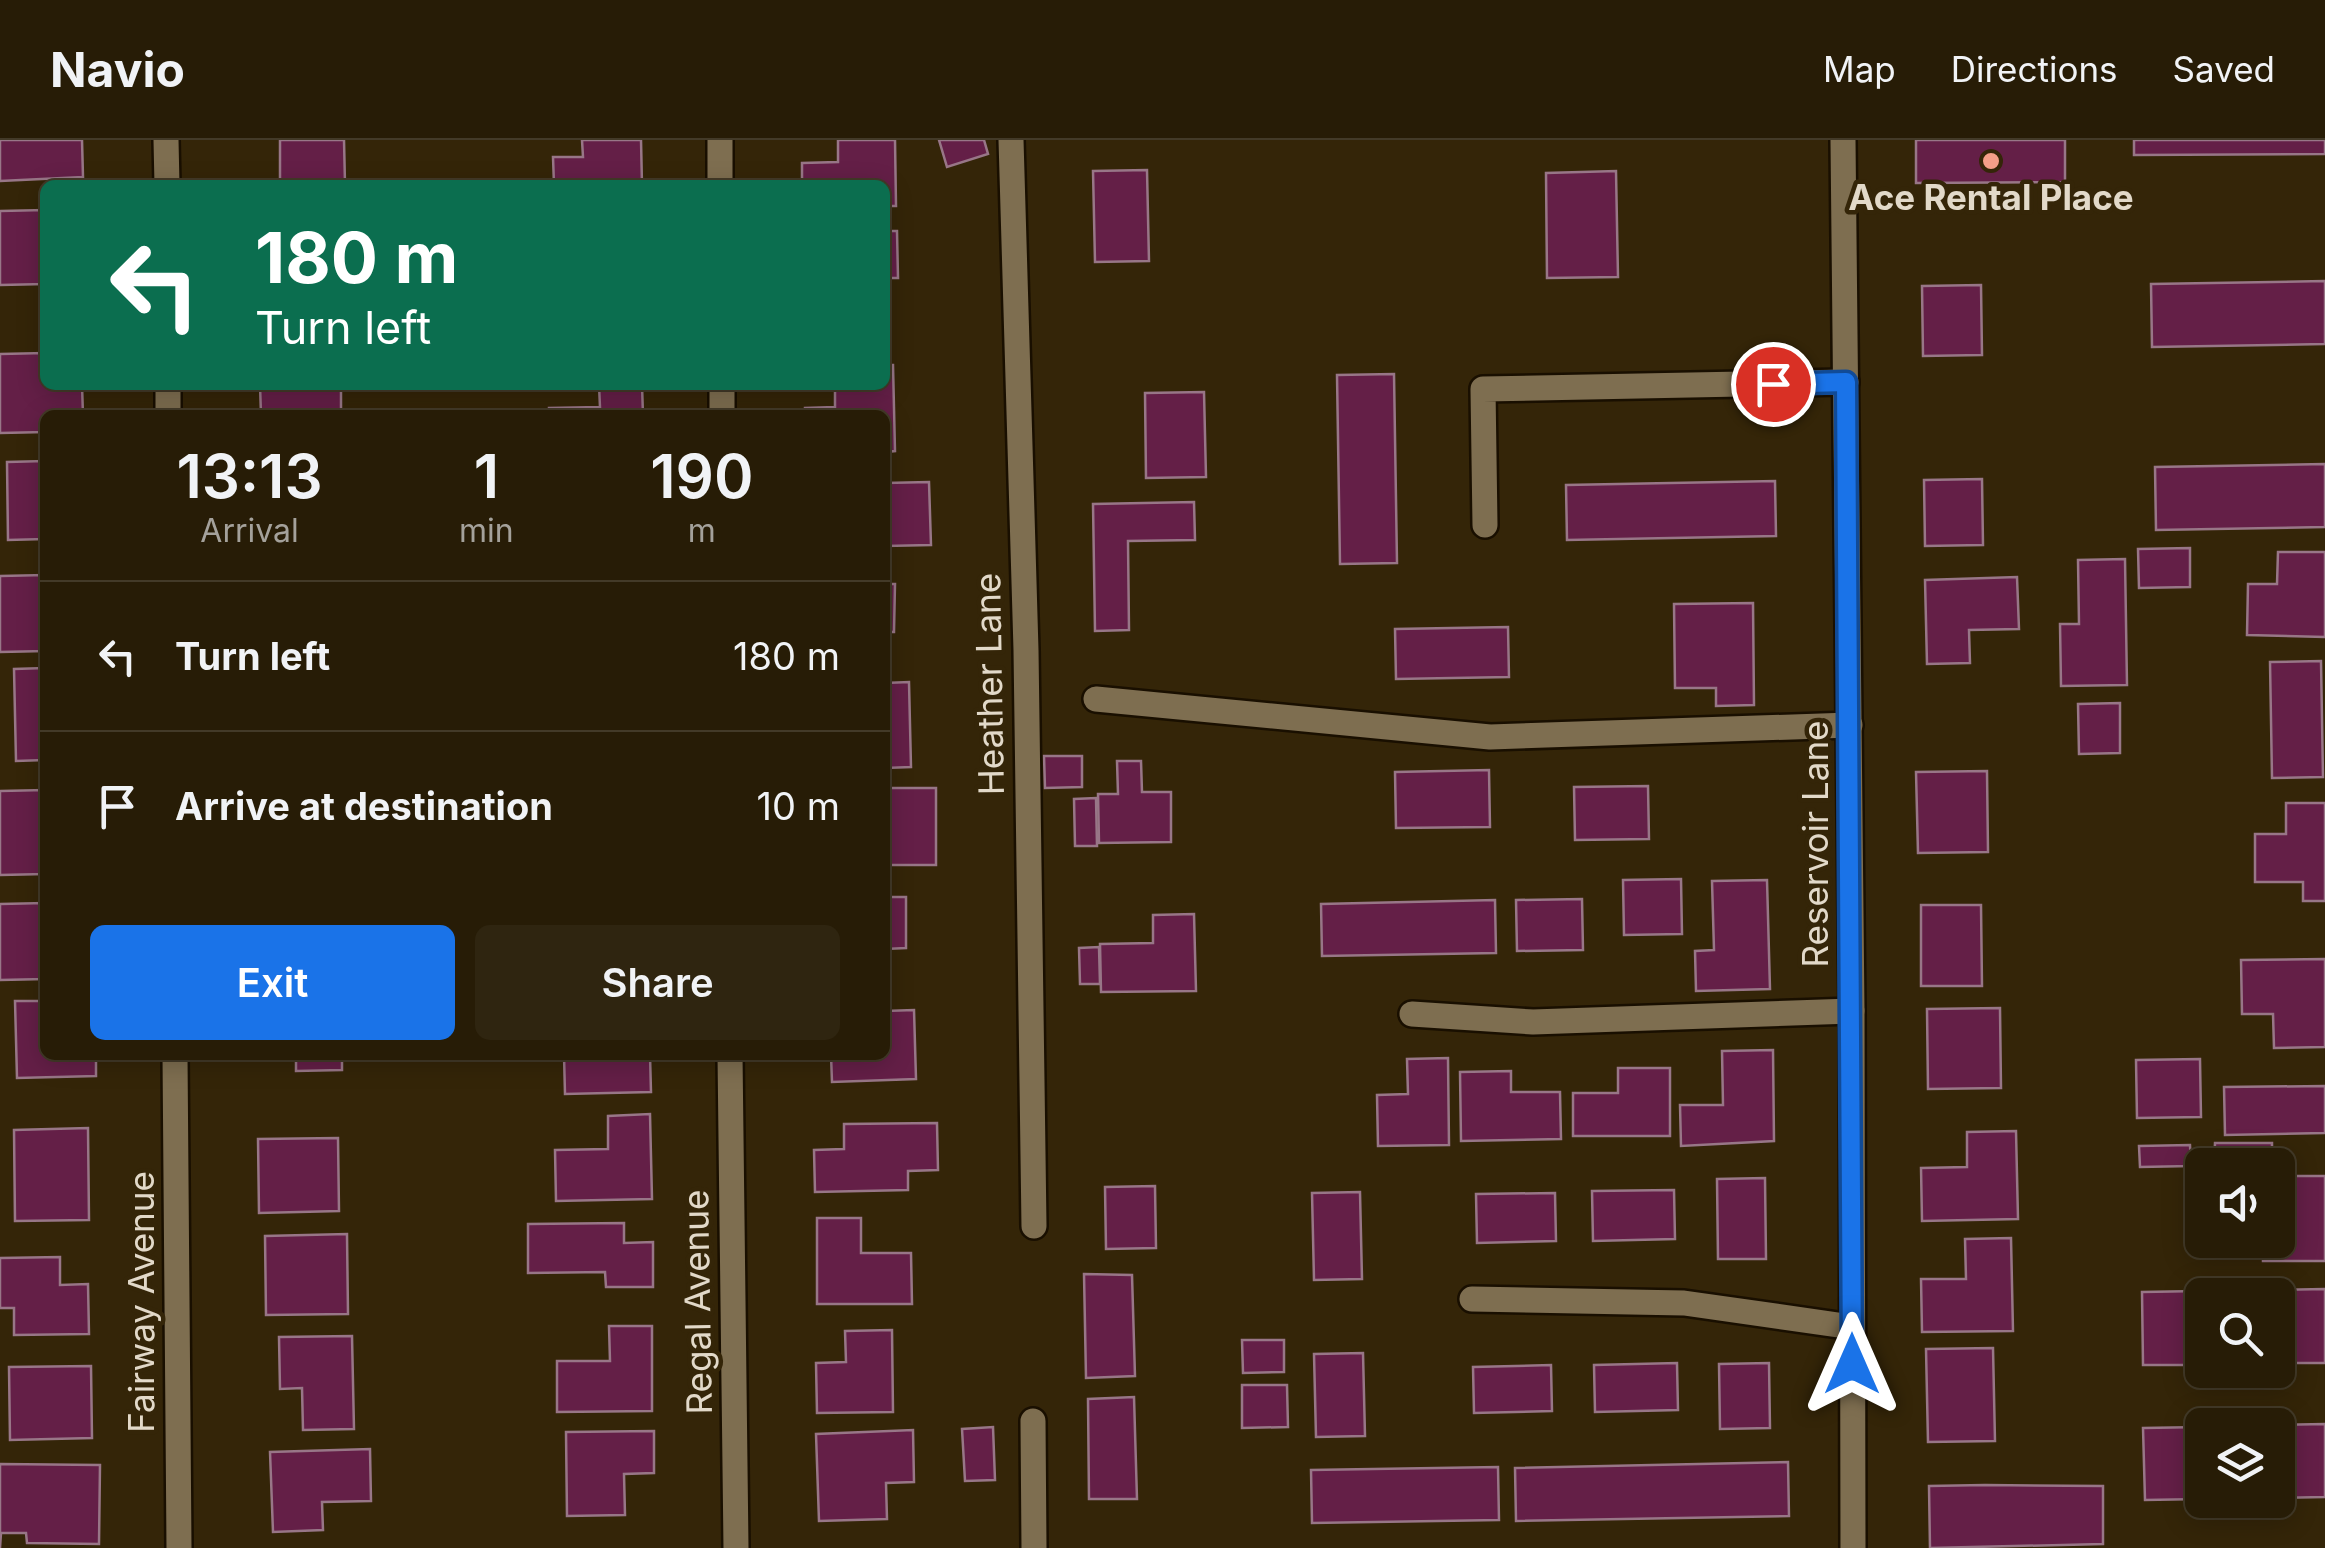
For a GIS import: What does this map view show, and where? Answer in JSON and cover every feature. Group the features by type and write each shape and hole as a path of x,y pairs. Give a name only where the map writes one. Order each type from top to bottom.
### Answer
{"street":[{"path":"166,140 166,180"},
{"path":"720,140 720,180"},
{"name":"Heather Lane","path":"1011,140 1026,650 1034,1226"},
{"name":"Reservoir Lane","path":"1844,140 1853,1548"},
{"path":"1486,525 1483,389 1846,382"},
{"path":"1096,698 1490,737 1850,726"},
{"path":"1412,1014 1533,1022 1852,1011"},
{"name":"Fairway Avenue","path":"175,1060 179,1548"},
{"name":"Regal Avenue","path":"730,1060 736,1548"},
{"path":"1472,1299 1684,1303 1852,1327"},
{"path":"1033,1420 1034,1548"}],"building":[{"path":"0,140 82,140 83,177 0,181"},
{"path":"280,140 344,140 345,180 280,180"},
{"path":"582,140 641,140 642,180 554,180 553,157 583,157"},
{"path":"838,140 895,140 896,206 890,206 890,180 802,180 802,163 838,162"},
{"path":"939,140 984,140 988,154 947,167"},
{"name":"Ace Rental Place","path":"1916,140 2065,140 2065,182 1916,183"},
{"path":"2134,140 2325,140 2325,154 2134,155"},
{"path":"1147,170 1149,261 1095,262 1093,171"},
{"path":"1616,171 1618,277 1547,278 1546,173"},
{"path":"40,210 40,284 0,285 0,211"},
{"path":"890,231 897,231 898,278 890,278"},
{"path":"2325,281 2325,344 2152,347 2151,284"},
{"path":"1981,285 1982,355 1923,356 1922,286"},
{"path":"40,353 40,390 82,390 83,410 40,410 40,432 0,433 0,354"},
{"path":"893,365 895,451 890,452 890,410 805,410 835,407 835,390 890,390"},
{"path":"1394,374 1397,563 1340,564 1337,375"},
{"path":"260,390 341,390 341,410 261,410"},
{"path":"599,390 642,390 643,410 549,410 549,408 600,407"},
{"path":"1204,392 1206,477 1146,478 1145,393"},
{"path":"40,461 40,539 8,540 7,462"},
{"path":"2325,464 2325,527 2156,530 2155,467"},
{"path":"1982,479 1983,545 1925,546 1924,480"},
{"path":"1775,481 1776,536 1567,540 1566,485"},
{"path":"929,482 931,545 890,546 890,483"},
{"path":"1194,502 1195,540 1128,541 1129,630 1095,631 1093,504"},
{"path":"2190,548 2190,587 2139,588 2138,549"},
{"path":"2278,552 2325,552 2325,637 2247,635 2248,584 2277,584"},
{"path":"2125,559 2127,685 2061,686 2060,624 2079,624 2078,560"},
{"path":"40,575 40,651 0,652 0,576"},
{"path":"2017,577 2019,629 1969,630 1970,663 1927,664 1925,580"},
{"path":"890,584 895,584 894,632 890,632"},
{"path":"1753,603 1754,705 1716,706 1716,688 1675,688 1674,604"},
{"path":"1508,627 1509,677 1396,679 1395,629"},
{"path":"2321,661 2323,777 2272,778 2270,662"},
{"path":"40,668 40,760 16,761 14,669"},
{"path":"909,682 911,767 890,768 890,683"},
{"path":"2120,703 2120,753 2079,754 2078,704"},
{"path":"1044,756 1082,756 1082,787 1045,788"},
{"path":"1117,761 1141,761 1142,792 1171,792 1171,842 1099,843 1098,794 1118,794"},
{"path":"1489,770 1490,827 1396,828 1395,772"},
{"path":"1987,771 1988,852 1918,853 1916,772"},
{"path":"1648,786 1649,839 1575,840 1574,787"},
{"path":"890,788 936,788 936,865 890,865"},
{"path":"40,790 40,874 0,875 0,791"},
{"path":"1096,798 1097,846 1075,846 1074,799"},
{"path":"2286,803 2325,803 2325,901 2303,901 2303,882 2255,882 2255,834 2286,834"},
{"path":"1681,879 1682,934 1624,935 1623,880"},
{"path":"1767,880 1770,989 1696,991 1695,951 1714,950 1712,881"},
{"path":"890,897 906,897 906,948 890,949"},
{"path":"1582,899 1583,950 1517,951 1516,900"},
{"path":"1495,900 1496,953 1322,956 1321,904"},
{"path":"40,903 40,979 0,980 0,904"},
{"path":"1921,905 1981,905 1982,986 1921,986"},
{"path":"1194,914 1196,991 1101,992 1100,944 1153,943 1153,915"},
{"path":"1099,947 1100,984 1080,984 1079,948"},
{"path":"2325,959 2325,1047 2274,1048 2273,1014 2242,1014 2241,960"},
{"path":"15,1001 40,1001 40,1060 96,1060 96,1076 17,1078"},
{"path":"2000,1008 2001,1088 1928,1089 1927,1009"},
{"path":"914,1010 916,1079 832,1082 831,1060 890,1060 890,1011"},
{"path":"1773,1050 1774,1141 1681,1146 1680,1105 1723,1105 1722,1051"},
{"path":"1448,1058 1449,1145 1378,1146 1377,1095 1408,1094 1407,1059"},
{"path":"2200,1059 2201,1117 2137,1118 2136,1060"},
{"path":"296,1060 342,1060 342,1070 296,1071"},
{"path":"564,1060 650,1060 651,1092 565,1094"},
{"path":"1618,1068 1670,1068 1670,1136 1573,1136 1573,1093 1618,1093"},
{"path":"1511,1071 1511,1092 1560,1092 1561,1139 1461,1141 1460,1072"},
{"path":"2325,1086 2325,1133 2225,1135 2224,1087"},
{"path":"650,1114 652,1199 556,1201 555,1150 608,1149 608,1116"},
{"path":"937,1123 938,1170 908,1171 908,1190 815,1192 814,1150 844,1149 844,1124"},
{"path":"88,1128 89,1220 15,1221 14,1130"},
{"path":"2016,1131 2018,1219 1922,1221 1921,1168 1967,1167 1967,1132"},
{"path":"338,1138 339,1211 259,1213 258,1139"},
{"path":"2215,1143 2272,1143 2272,1148 2215,1148"},
{"path":"2139,1146 2190,1148 2185,1148 2185,1166 2140,1167"},
{"path":"2295,1176 2325,1176 2325,1261 2263,1261 2295,1258"},
{"path":"1765,1178 1766,1259 1718,1259 1717,1179"},
{"path":"1155,1186 1156,1248 1106,1249 1105,1187"},
{"path":"1674,1190 1675,1239 1593,1241 1592,1191"},
{"path":"1360,1192 1362,1279 1314,1280 1312,1193"},
{"path":"1555,1193 1556,1241 1477,1243 1476,1194"},
{"path":"817,1218 861,1218 861,1253 911,1253 912,1304 817,1304"},
{"path":"624,1223 624,1243 653,1242 653,1287 606,1287 605,1272 528,1273 528,1224"},
{"path":"347,1234 348,1314 266,1315 265,1236"},
{"path":"2011,1238 2013,1331 1922,1332 1921,1279 1966,1279 1965,1239"},
{"path":"60,1257 60,1285 88,1284 89,1334 14,1335 14,1308 0,1308 0,1258"},
{"path":"1084,1274 1132,1275 1135,1376 1086,1378"},
{"path":"2295,1289 2325,1289 2325,1363 2295,1363"},
{"path":"2185,1291 2185,1365 2143,1365 2142,1292"},
{"path":"609,1326 652,1326 652,1411 557,1412 557,1361 610,1361"},
{"path":"892,1330 893,1412 817,1413 816,1363 846,1362 845,1331"},
{"path":"352,1336 354,1429 303,1430 302,1388 280,1389 279,1337"},
{"path":"1242,1340 1284,1340 1284,1372 1243,1373"},
{"path":"1993,1348 1995,1441 1928,1442 1926,1349"},
{"path":"1363,1353 1365,1436 1316,1437 1314,1354"},
{"path":"1677,1363 1678,1410 1595,1412 1594,1365"},
{"path":"1769,1363 1770,1428 1720,1429 1719,1364"},
{"path":"1551,1365 1552,1411 1474,1413 1473,1367"},
{"path":"91,1366 92,1438 10,1440 9,1367"},
{"path":"1242,1385 1287,1385 1288,1427 1242,1428"},
{"path":"1134,1397 1137,1499 1089,1499 1088,1399"},
{"path":"2325,1424 2325,1497 2295,1498 2295,1425"},
{"path":"993,1427 995,1480 965,1481 962,1429"},
{"path":"2185,1427 2185,1499 2145,1500 2143,1428"},
{"path":"913,1430 914,1482 886,1483 887,1519 819,1521 816,1434"},
{"path":"654,1431 654,1473 624,1474 625,1515 567,1516 566,1432"},
{"path":"370,1449 371,1501 322,1502 323,1530 273,1532 270,1452"},
{"path":"1788,1462 1789,1516 1516,1521 1515,1468"},
{"path":"0,1464 100,1465 99,1544 27,1543 26,1533 1,1533 0,1548"},
{"path":"1498,1467 1499,1520 1312,1523 1311,1470"},
{"path":"1929,1486 2103,1486 2103,1544 1930,1548"}],"place":[{"name":"Ace Rental Place","path":"1991,161"}],"route":[{"path":"1773,384 1846,382 1852,1364"}]}
